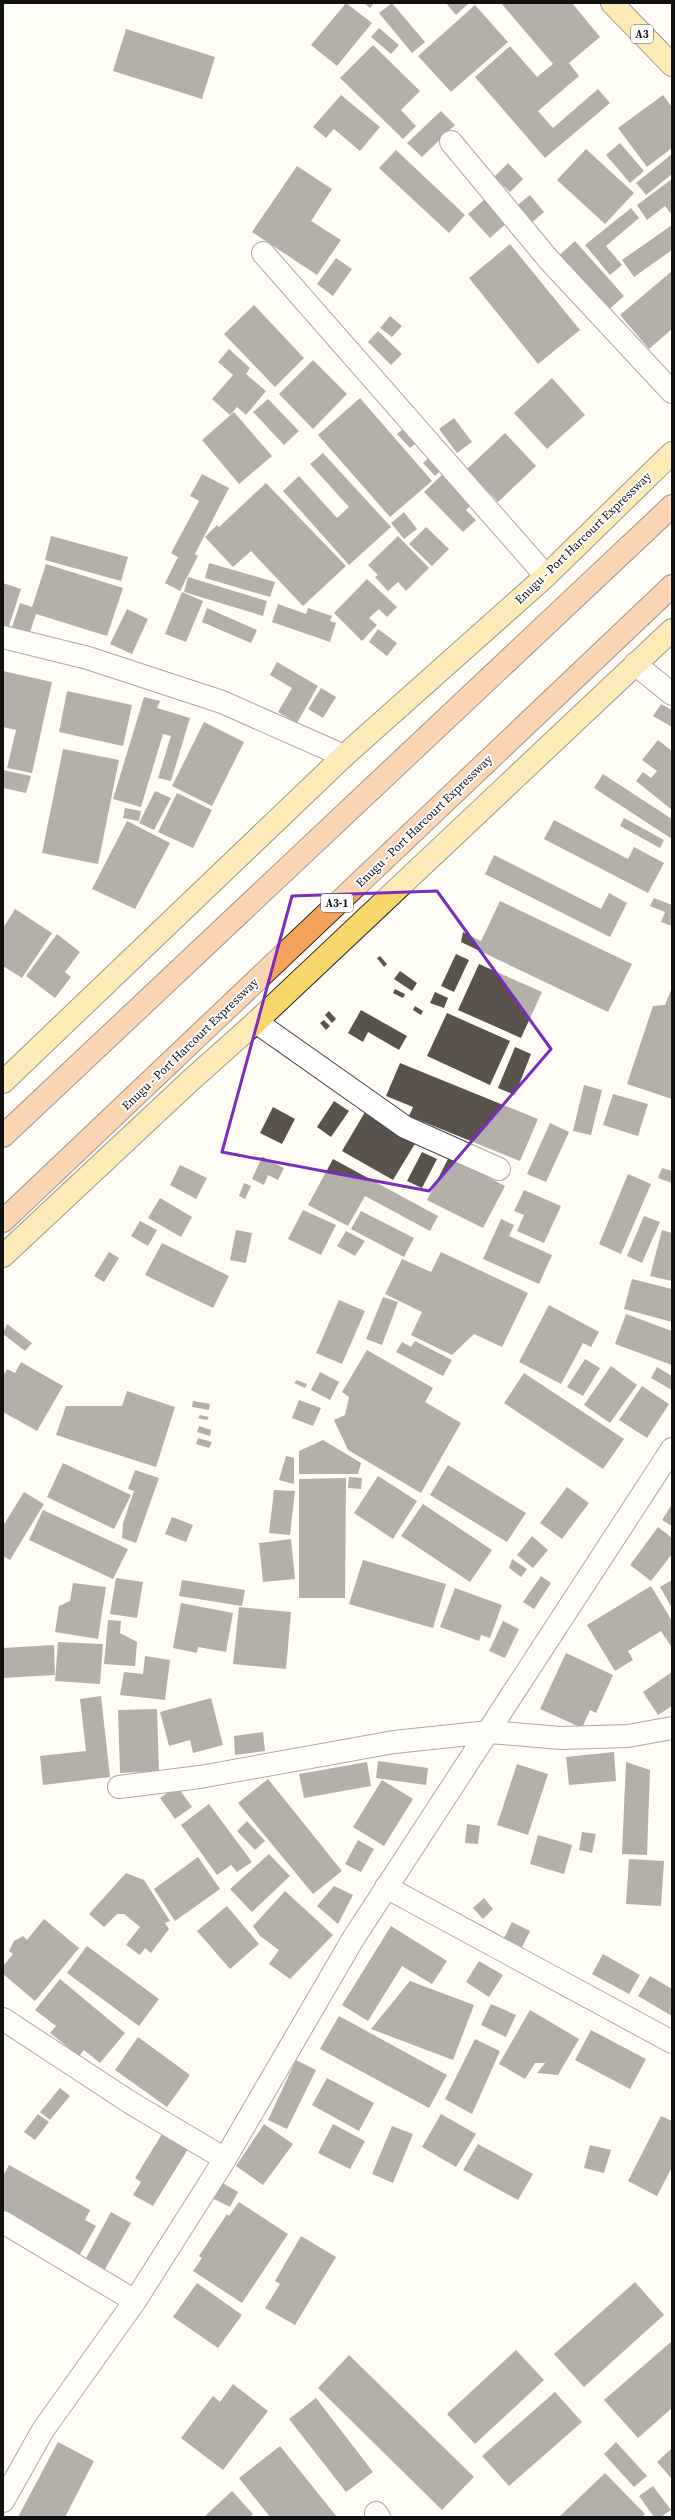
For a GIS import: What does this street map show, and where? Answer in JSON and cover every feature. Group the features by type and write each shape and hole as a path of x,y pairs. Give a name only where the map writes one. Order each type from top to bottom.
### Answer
{"highway":[{"path":"7,1124 672,506"},
{"name":"Enugu - Port Harcourt Expressway","path":"3,1221 672,586"}],"main road":[{"name":"A3","path":"612,3 672,65"},
{"name":"Enugu - Port Harcourt Expressway","path":"3,1082 344,756 546,576 672,453"},
{"name":"A3-1","path":"3,1256 190,1081 256,1022 672,630"}],"street":[{"path":"451,142 549,260 672,392"},
{"path":"263,253 546,576"},
{"path":"3,637 88,658 222,702 344,756"},
{"path":"635,664 672,694"},
{"path":"256,1022 404,1127 499,1169"},
{"path":"3,2502 43,2430 136,2301 225,2159 353,1939 386,1887 489,1732 672,1449"},
{"path":"119,1787 200,1777 394,1742 489,1732 561,1738 628,1736 672,1728"},
{"path":"386,1887 672,2042"},
{"path":"3,2019 132,2103 225,2159"},
{"path":"3,2222 136,2301"}],"highlighted area":[{"path":"437,891 551,1049 429,1191 222,1152 292,896"}],"building":[{"path":"346,3 372,23 337,66 311,45"},
{"path":"364,3 374,3 370,8"},
{"path":"392,3 425,42 412,53 379,13"},
{"path":"446,3 469,3 456,15"},
{"path":"501,3 572,3 600,37 569,63 579,76 538,111 553,128 598,89 610,103 545,158 475,77 510,46 537,77 553,64"},
{"path":"475,5 508,42 451,92 418,56"},
{"path":"379,28 399,45 391,54 371,37"},
{"path":"126,29 215,57 202,99 113,71"},
{"path":"373,45 420,91 401,110 416,126 403,139 340,78"},
{"path":"341,95 380,127 360,151 334,129 326,138 313,127"},
{"path":"663,95 672,107 672,148 647,167 618,128"},
{"path":"441,111 455,125 422,157 407,143"},
{"path":"620,143 644,171 630,183 606,155"},
{"path":"586,149 634,193 605,224 557,180"},
{"path":"396,150 465,215 449,233 379,168"},
{"path":"672,154 672,174 646,195 636,183"},
{"path":"508,163 523,179 510,192 494,177"},
{"path":"297,166 332,189 311,221 341,240 317,275 252,232"},
{"path":"672,179 672,215 665,206 647,220 637,205"},
{"path":"530,195 544,212 528,226 514,208"},
{"path":"485,199 507,223 490,238 468,214"},
{"path":"631,208 639,218 606,246 622,265 610,275 585,245"},
{"path":"672,225 672,250 634,277 622,260"},
{"path":"575,241 624,296 605,313 556,258"},
{"path":"510,244 580,330 538,364 469,278"},
{"path":"336,258 352,269 333,296 317,284"},
{"path":"672,271 672,329 649,349 620,315"},
{"path":"254,305 304,358 275,387 224,334"},
{"path":"390,316 402,326 392,337 380,328"},
{"path":"378,331 402,354 391,365 368,342"},
{"path":"229,349 250,368 246,374 266,391 246,415 237,407 230,415 212,399 233,375 218,362"},
{"path":"313,360 347,394 313,429 279,394"},
{"path":"552,378 585,415 547,449 514,413"},
{"path":"360,398 432,481 390,517 318,435"},
{"path":"268,399 299,431 284,445 253,412"},
{"path":"234,412 272,456 239,484 202,440"},
{"path":"454,418 472,442 457,453 439,429"},
{"path":"407,426 420,440 410,448 397,434"},
{"path":"505,433 536,466 498,502 467,469"},
{"path":"323,453 391,527 349,565 283,491 299,476 337,518 349,507 310,464"},
{"path":"433,454 444,467 435,476 423,463"},
{"path":"445,472 474,502 466,510 476,520 463,532 424,492"},
{"path":"202,474 229,488 195,554 198,556 180,591 165,583 178,557 171,553 199,501 190,496"},
{"path":"266,483 346,566 303,606 251,551 233,567 205,537 217,525 219,527"},
{"path":"404,512 417,529 404,539 391,523"},
{"path":"426,527 449,549 432,566 409,544"},
{"path":"51,536 128,557 121,581 45,560"},
{"path":"398,536 429,568 406,591 398,582 388,591 375,577 378,575 368,565"},
{"path":"209,563 275,582 270,597 205,578"},
{"path":"46,564 123,588 107,636 36,614 28,638 10,633 20,603 32,607"},
{"path":"188,577 267,601 263,616 184,592"},
{"path":"367,579 397,607 387,617 379,609 369,618 377,625 362,641 334,613"},
{"path":"3,583 21,589 9,626 3,625"},
{"path":"182,592 203,601 186,642 165,634"},
{"path":"278,604 306,614 308,608 332,616 330,621 336,623 330,642 272,622"},
{"path":"207,608 257,630 251,643 202,622"},
{"path":"127,609 148,619 132,654 110,644"},
{"path":"378,629 397,643 387,656 369,642"},
{"path":"277,662 318,686 297,723 278,712 292,688 270,675"},
{"path":"3,671 52,682 32,773 7,768 16,730 3,727"},
{"path":"321,688 336,697 323,718 308,709"},
{"path":"67,691 132,705 123,746 59,732"},
{"path":"144,697 160,701 157,708 190,718 171,781 158,778 171,736 163,734 141,807 113,799"},
{"path":"661,704 672,710 672,727 653,716"},
{"path":"204,722 244,742 212,806 172,786"},
{"path":"658,740 672,751 672,810 636,781 643,772 651,778 657,771 642,760"},
{"path":"63,749 119,760 98,864 42,853"},
{"path":"3,770 31,776 26,793 3,788"},
{"path":"603,774 672,819 672,839 594,788"},
{"path":"155,791 171,798 154,830 139,823"},
{"path":"177,793 212,810 193,848 158,832"},
{"path":"125,808 141,811 139,821 123,818"},
{"path":"624,818 664,840 660,848 620,826"},
{"path":"554,820 628,859 634,847 664,863 648,893 544,839"},
{"path":"127,821 170,843 135,909 92,889"},
{"path":"494,855 601,909 609,893 627,903 610,937 485,874"},
{"path":"654,898 672,905 672,926 661,922 665,912 650,906"},
{"path":"500,901 632,964 608,1012 461,942 463,932 481,941"},
{"path":"15,909 52,933 22,978 3,966 3,928"},
{"path":"57,934 80,952 65,972 71,977 55,998 26,976"},
{"path":"456,954 469,960 454,992 441,986"},
{"path":"380,956 387,964 384,967 377,958"},
{"path":"479,964 542,992 521,1038 458,1010"},
{"path":"400,971 417,983 412,991 394,979"},
{"path":"672,987 672,1099 627,1084 653,1006 665,1005"},
{"path":"395,989 405,994 403,998 393,993"},
{"path":"435,992 448,998 444,1008 430,1003"},
{"path":"415,1006 423,1011 421,1015 413,1010"},
{"path":"361,1010 407,1036 399,1050 368,1032 363,1042 348,1033"},
{"path":"329,1011 336,1019 332,1023 325,1015"},
{"path":"447,1013 510,1041 490,1085 427,1056"},
{"path":"324,1020 330,1026 326,1030 320,1023"},
{"path":"515,1047 531,1054 515,1095 498,1088"},
{"path":"400,1063 538,1119 520,1161 409,1116 413,1107 386,1096"},
{"path":"584,1085 602,1090 591,1135 573,1131"},
{"path":"613,1094 648,1104 638,1136 603,1125"},
{"path":"334,1101 349,1111 331,1137 317,1127"},
{"path":"273,1107 295,1119 282,1144 260,1133"},
{"path":"365,1112 416,1142 393,1180 342,1151"},
{"path":"550,1123 569,1132 546,1182 527,1174"},
{"path":"422,1152 437,1159 422,1188 407,1181"},
{"path":"262,1157 284,1168 278,1180 268,1175 264,1185 252,1179"},
{"path":"449,1157 505,1186 483,1228 427,1200"},
{"path":"333,1159 438,1216 430,1231 365,1196 348,1226 308,1205"},
{"path":"180,1165 207,1178 196,1199 170,1185"},
{"path":"662,1168 672,1171 672,1183 658,1178"},
{"path":"628,1174 651,1184 621,1254 599,1244"},
{"path":"244,1183 251,1186 245,1199 239,1196"},
{"path":"524,1190 561,1206 544,1243 517,1231 524,1215 514,1211"},
{"path":"160,1198 192,1217 181,1237 148,1218"},
{"path":"303,1210 336,1225 321,1255 288,1239"},
{"path":"361,1211 414,1238 404,1257 351,1229"},
{"path":"644,1216 660,1222 642,1263 627,1256"},
{"path":"501,1219 514,1225 509,1236 552,1255 539,1284 483,1259"},
{"path":"140,1221 157,1230 148,1246 131,1236"},
{"path":"236,1230 252,1233 246,1263 230,1260"},
{"path":"662,1230 672,1233 672,1281 650,1276"},
{"path":"346,1231 365,1241 355,1256 337,1246"},
{"path":"162,1243 229,1276 213,1308 145,1275"},
{"path":"109,1252 119,1258 104,1282 94,1276"},
{"path":"441,1252 528,1293 502,1347 474,1334 452,1355 411,1335 422,1312 385,1294 402,1259 431,1272"},
{"path":"632,1279 672,1289 672,1322 624,1309"},
{"path":"383,1297 398,1302 382,1345 366,1339"},
{"path":"339,1300 365,1311 342,1364 316,1353"},
{"path":"549,1305 599,1332 591,1347 583,1343 561,1384 519,1362"},
{"path":"626,1314 672,1331 672,1365 615,1344"},
{"path":"7,1324 32,1343 25,1351 3,1334"},
{"path":"415,1341 452,1360 443,1376 396,1352 402,1342 411,1347"},
{"path":"367,1350 433,1388 425,1402 461,1423 421,1493 348,1450 334,1420 345,1415 349,1397 342,1392"},
{"path":"585,1359 600,1368 583,1396 567,1387"},
{"path":"21,1362 63,1386 37,1431 3,1412 3,1376 7,1369 15,1373"},
{"path":"611,1366 637,1385 610,1423 584,1405"},
{"path":"657,1367 672,1376 672,1390 651,1378"},
{"path":"320,1372 339,1382 330,1400 311,1390"},
{"path":"524,1373 624,1439 603,1469 504,1403"},
{"path":"297,1380 307,1384 305,1388 294,1383"},
{"path":"642,1386 669,1404 647,1438 619,1420"},
{"path":"127,1391 175,1407 156,1467 56,1435 66,1406 122,1406"},
{"path":"299,1400 321,1408 313,1426 292,1418"},
{"path":"193,1401 210,1404 209,1410 192,1407"},
{"path":"200,1415 209,1417 207,1420 198,1418"},
{"path":"199,1426 211,1430 210,1436 197,1432"},
{"path":"198,1438 212,1442 209,1448 196,1444"},
{"path":"323,1440 361,1463 358,1474 299,1474 299,1451"},
{"path":"286,1456 294,1458 294,1484 279,1480"},
{"path":"63,1463 131,1495 114,1529 47,1497"},
{"path":"448,1465 526,1513 507,1542 430,1495"},
{"path":"135,1470 159,1478 136,1543 122,1538 123,1523 134,1491 128,1489"},
{"path":"378,1476 417,1501 393,1539 354,1513"},
{"path":"349,1477 362,1478 361,1489 348,1488"},
{"path":"346,1478 345,1598 299,1598 299,1479"},
{"path":"567,1487 589,1503 562,1539 540,1523"},
{"path":"274,1490 295,1491 290,1535 269,1533"},
{"path":"24,1492 44,1504 10,1560 3,1556 3,1526"},
{"path":"423,1504 492,1550 470,1582 401,1536"},
{"path":"672,1504 672,1526 662,1520"},
{"path":"43,1510 128,1549 113,1579 29,1540"},
{"path":"172,1517 193,1525 186,1542 165,1534"},
{"path":"658,1527 672,1538 672,1554 651,1581 630,1565"},
{"path":"532,1536 548,1550 533,1568 517,1555"},
{"path":"291,1539 295,1579 263,1582 259,1543"},
{"path":"512,1559 527,1569 521,1577 509,1568"},
{"path":"363,1560 446,1584 433,1628 349,1604"},
{"path":"541,1576 551,1583 534,1609 523,1602"},
{"path":"116,1578 143,1582 137,1618 110,1614"},
{"path":"182,1580 245,1590 242,1606 179,1596"},
{"path":"672,1580 672,1608 660,1587"},
{"path":"73,1583 106,1587 98,1639 55,1632 59,1606 70,1601"},
{"path":"651,1586 672,1621 672,1648 661,1631 628,1651 633,1660 615,1671 587,1625"},
{"path":"455,1588 502,1605 490,1638 481,1635 479,1641 440,1627"},
{"path":"181,1603 233,1613 226,1652 198,1647 197,1653 173,1648"},
{"path":"239,1607 291,1612 286,1669 233,1664"},
{"path":"108,1620 121,1621 120,1633 137,1642 135,1666 104,1664"},
{"path":"503,1621 519,1629 505,1658 489,1651"},
{"path":"58,1642 103,1644 100,1684 55,1681"},
{"path":"54,1645 55,1675 3,1678 3,1648"},
{"path":"566,1653 613,1675 596,1713 590,1710 582,1728 540,1709"},
{"path":"145,1656 170,1660 165,1700 120,1695 124,1672 143,1674"},
{"path":"672,1672 672,1706 658,1715 643,1692"},
{"path":"101,1696 110,1777 43,1785 40,1756 86,1751 80,1699"},
{"path":"211,1698 223,1745 193,1753 190,1740 169,1746 160,1712"},
{"path":"157,1709 159,1771 120,1773 118,1710"},
{"path":"263,1732 265,1751 235,1755 234,1736"},
{"path":"614,1752 616,1781 569,1785 566,1757"},
{"path":"378,1761 428,1768 426,1785 376,1778"},
{"path":"367,1762 371,1786 304,1798 299,1774"},
{"path":"626,1762 650,1770 647,1855 622,1854"},
{"path":"517,1764 548,1774 528,1835 497,1825"},
{"path":"268,1779 342,1871 313,1894 238,1803"},
{"path":"382,1780 413,1799 384,1846 353,1827"},
{"path":"177,1786 192,1807 175,1819 160,1798"},
{"path":"209,1804 252,1862 237,1872 231,1865 217,1875 181,1825"},
{"path":"247,1821 265,1841 255,1850 237,1831"},
{"path":"467,1824 480,1826 478,1844 465,1843"},
{"path":"582,1832 596,1834 592,1853 579,1850"},
{"path":"538,1835 572,1845 564,1874 530,1864"},
{"path":"358,1840 374,1849 361,1872 345,1864"},
{"path":"269,1854 290,1876 252,1912 230,1889"},
{"path":"198,1857 220,1889 175,1921 154,1889"},
{"path":"629,1859 664,1861 661,1906 626,1904"},
{"path":"126,1873 144,1880 170,1921 165,1923 169,1929 151,1953 145,1948 140,1955 126,1945 140,1927 124,1914 117,1914 104,1927 89,1914"},
{"path":"334,1886 353,1895 338,1924 317,1906"},
{"path":"285,1891 333,1935 290,1979 269,1964 279,1950 260,1936 253,1926"},
{"path":"484,1898 493,1909 483,1919 473,1908"},
{"path":"227,1906 259,1944 230,1969 197,1931"},
{"path":"44,1919 79,1948 35,2001 3,1974 3,1966 13,1954 9,1951 14,1941 23,1936 27,1940"},
{"path":"512,1922 530,1931 522,1947 504,1938"},
{"path":"391,1926 447,1961 432,1984 402,1966 368,2021 342,2005"},
{"path":"87,1946 159,1999 139,2026 67,1973"},
{"path":"603,1954 640,1975 629,1994 592,1974"},
{"path":"479,1961 503,1975 489,1997 466,1982"},
{"path":"650,1976 672,1989 672,2016 638,1996"},
{"path":"60,1979 125,2033 100,2063 84,2050 79,2056 50,2033 56,2026 35,2010"},
{"path":"410,1981 474,2005 453,2060 371,2029"},
{"path":"491,2004 516,2015 506,2037 481,2025"},
{"path":"530,2010 579,2039 558,2075 537,2073 545,2063 535,2063 525,2079 499,2064"},
{"path":"339,2016 447,2075 429,2108 320,2049"},
{"path":"591,2030 646,2059 630,2089 575,2060"},
{"path":"138,2037 190,2075 167,2107 115,2070"},
{"path":"475,2039 500,2051 472,2114 445,2099"},
{"path":"296,2060 316,2070 287,2129 268,2120"},
{"path":"327,2078 374,2103 359,2131 312,2105"},
{"path":"60,2088 70,2096 50,2120 40,2112"},
{"path":"38,2114 49,2122 35,2140 24,2132"},
{"path":"441,2114 476,2134 456,2167 422,2147"},
{"path":"661,2116 672,2121 672,2167 657,2196 628,2181"},
{"path":"264,2124 293,2144 263,2185 236,2166"},
{"path":"333,2124 365,2141 350,2169 318,2153"},
{"path":"392,2126 413,2134 393,2183 372,2174"},
{"path":"162,2134 188,2149 153,2206 133,2195 141,2182 135,2178"},
{"path":"478,2144 533,2174 518,2200 463,2170"},
{"path":"590,2145 611,2150 604,2173 584,2168"},
{"path":"9,2165 90,2210 85,2220 96,2226 79,2256 3,2213 3,2176"},
{"path":"221,2182 238,2192 230,2207 212,2198"},
{"path":"239,2202 288,2234 242,2303 193,2271 202,2258 199,2256 227,2214 229,2216"},
{"path":"111,2212 131,2223 104,2271 85,2260"},
{"path":"301,2236 336,2257 295,2325 265,2308 280,2284 275,2281"},
{"path":"635,2282 664,2315 584,2387 554,2354"},
{"path":"197,2283 242,2315 218,2348 173,2317"},
{"path":"672,2341 672,2408 638,2438 604,2400"},
{"path":"516,2350 544,2380 475,2444 447,2414"},
{"path":"349,2355 474,2477 442,2510 318,2388"},
{"path":"233,2384 268,2411 223,2470 181,2438 213,2396 220,2402"},
{"path":"555,2392 582,2422 509,2486 482,2456"},
{"path":"316,2398 373,2472 346,2492 289,2419"},
{"path":"58,2442 94,2461 65,2517 18,2517"},
{"path":"616,2442 647,2476 634,2487 604,2454"},
{"path":"280,2446 337,2517 270,2517 239,2478"},
{"path":"672,2448 672,2479 657,2462"},
{"path":"605,2473 645,2514 642,2517 559,2517"},
{"path":"653,2486 671,2510 661,2517 654,2517 639,2496"},
{"path":"232,2491 253,2514 250,2517 204,2517"}]}
